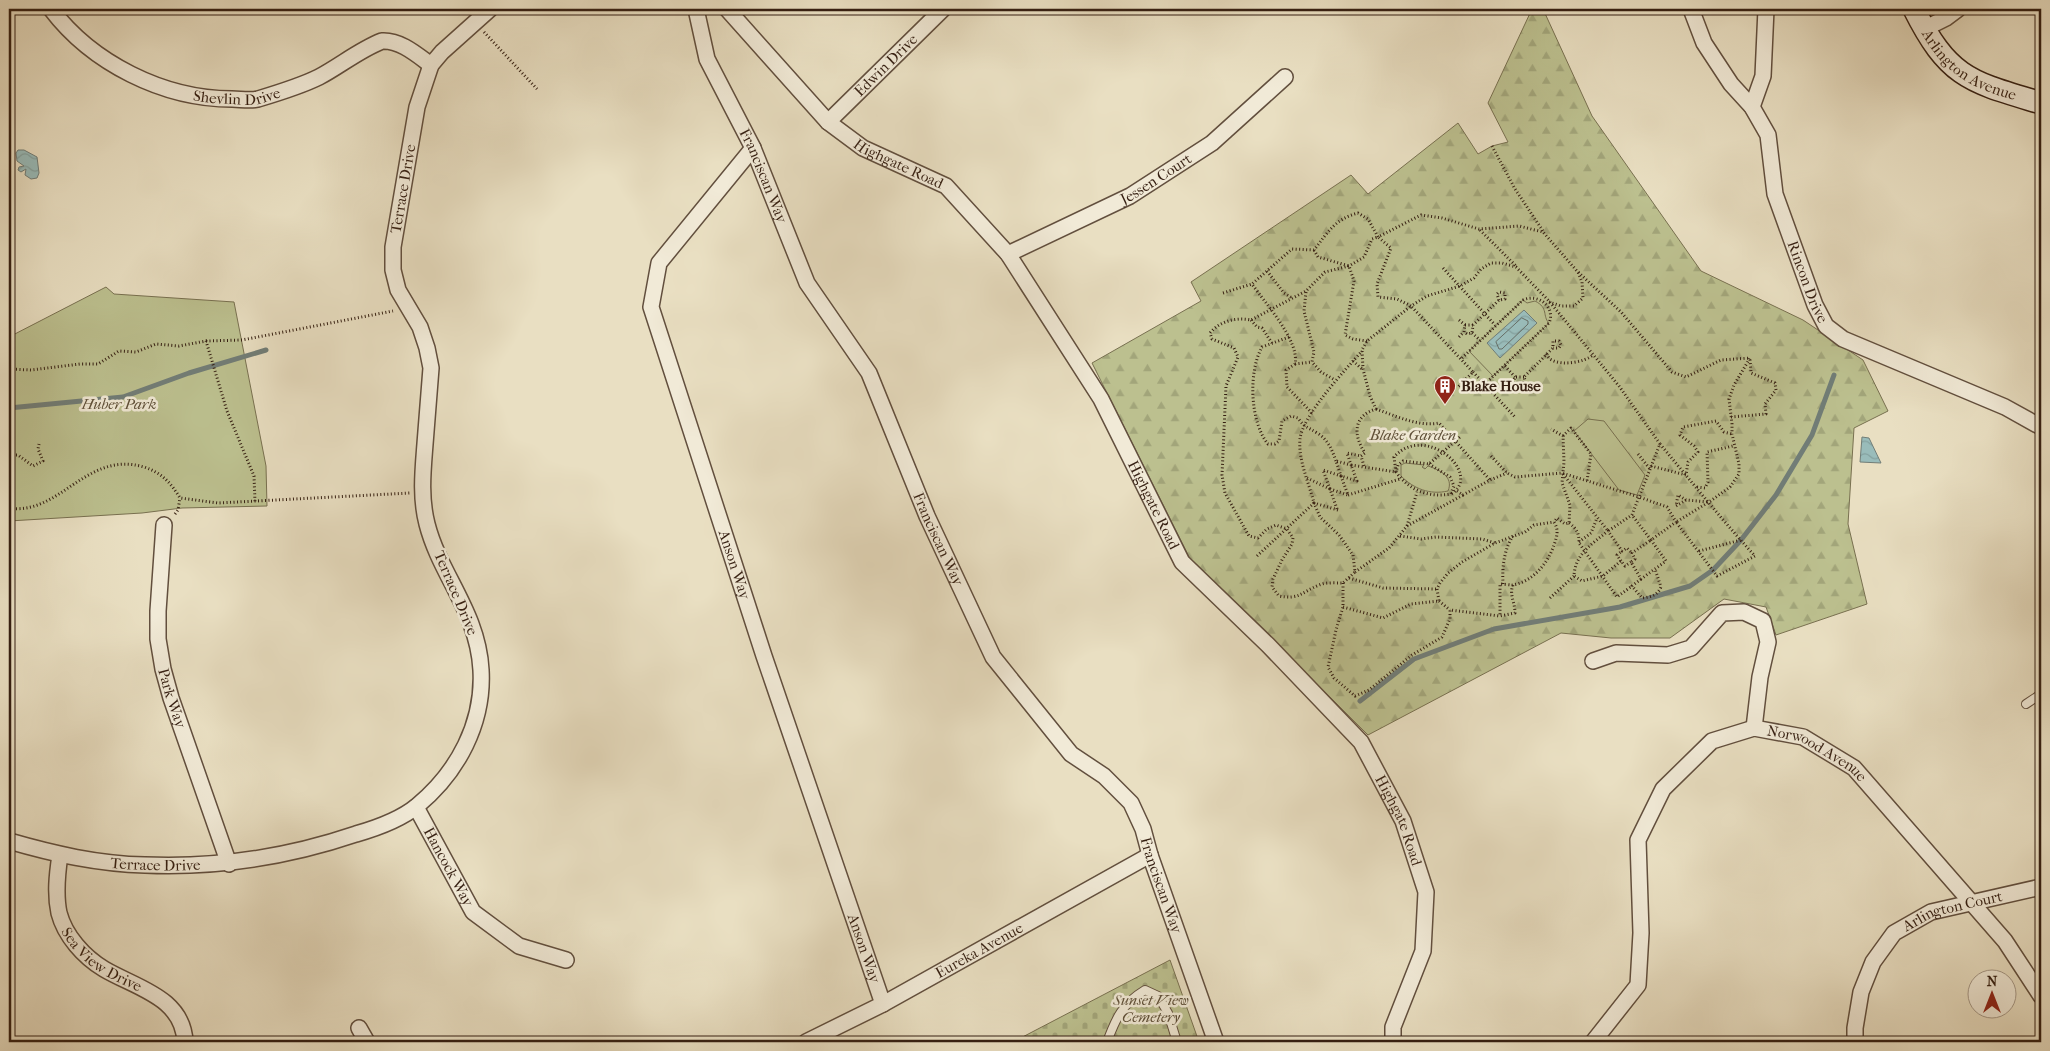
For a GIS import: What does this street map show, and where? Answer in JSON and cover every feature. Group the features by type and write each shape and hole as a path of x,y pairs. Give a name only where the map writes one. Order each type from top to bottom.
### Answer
{"main road":[{"name":"Arlington Avenue","path":"1914,9 1945,60 1966,77 1985,86 2041,103"}],"street":[{"name":"Shevlin Drive","path":"51,9 92,50 123,70 164,89 213,99 255,100 318,78 382,41 391,41 400,45 431,65"},
{"name":"Terrace Drive","path":"9,841 60,855 143,866 229,864 288,853 384,825 416,807 453,767 468,743 478,715 481,679 478,644 467,610 438,553 427,524 422,493 431,368 420,326 398,290 393,270 393,248 417,107 431,65 442,52 490,9"},
{"name":"Franciscan Way","path":"696,9 707,59 753,148 807,282 869,373 927,516 993,657 1072,754 1104,776 1131,803 1143,829 1150,855 1216,1042"},
{"name":"Highgate Road","path":"727,9 828,122 863,148 946,186 1008,254 1101,399 1182,562 1268,645 1361,742 1403,821 1426,892 1423,951 1393,1026 1393,1042"},
{"name":"Edwin Drive","path":"828,122 943,9"},
{"name":"Rincon Drive","path":"1691,9 1704,43 1731,84 1752,107 1768,135 1775,194 1815,305 1826,326 1843,339 2005,407 2041,427"},
{"path":"1752,107 1763,76 1766,9"},
{"path":"1924,28 1946,18 1958,9"},
{"name":"Jessen Court","path":"1008,254 1130,196 1212,143 1285,77"},
{"name":"Anson Way","path":"753,148 659,263 651,307 764,656 883,1004"},
{"name":"Park Way","path":"164,525 158,611 158,639 163,669 170,698 229,864"},
{"path":"1593,661 1616,653 1668,655 1691,648 1722,613 1744,612 1763,621 1768,642 1760,677 1754,728"},
{"name":"Norwood Avenue","path":"1593,1042 1638,985 1641,933 1638,840 1663,789 1712,741 1754,728 1803,737 1854,768 2005,941 2041,996"},
{"name":"Hancock Way","path":"416,807 473,912 519,946 566,960"},
{"name":"Sea View Drive","path":"60,855 56,889 59,913 65,930 80,950 103,968 152,992 168,1004 180,1019 185,1042"},
{"name":"Eureka Avenue","path":"806,1042 883,1004 1150,855"},
{"name":"Arlington Court","path":"1855,1042 1855,1028 1861,992 1873,962 1894,933 1931,912 2041,887"},
{"path":"359,1028 367,1042"}],"lane":[{"path":"2026,704 2041,694"},
{"path":"1107,1042 1116,1017 1132,998 1145,990 1158,996 1168,1013 1178,1042"}],"path":[{"path":"475,22 537,89"},
{"path":"1492,146 1515,188 1543,232 1577,271 1621,312 1672,372 1686,377 1721,360 1750,358"},
{"path":"1314,250 1333,226 1345,216 1358,213 1368,219 1378,237 1391,248 1377,284 1378,297 1398,299 1411,306 1462,358 1515,417"},
{"path":"1251,320 1306,291 1325,272 1348,266 1364,257 1372,239 1421,215 1442,218 1480,229 1519,226 1543,232"},
{"path":"1480,229 1549,302 1619,386 1660,444 1755,556 1717,576 1676,522 1667,507 1562,473 1515,477 1507,473 1491,456"},
{"path":"1223,293 1252,284 1292,249 1314,250"},
{"path":"1314,250 1318,257 1348,266"},
{"path":"1355,572 1353,555 1339,535 1320,517 1307,478 1302,459 1300,438 1312,413 1335,380 1362,350 1367,341 1411,306 1427,296 1460,286 1474,278 1481,269 1491,263 1502,262 1516,267"},
{"path":"1348,266 1354,281 1345,335 1352,339 1367,341"},
{"path":"1443,268 1495,325"},
{"path":"1267,271 1284,293 1292,298"},
{"path":"1549,302 1561,306 1574,306 1583,298 1582,282 1577,271"},
{"path":"1252,284 1289,337 1296,357 1294,364"},
{"path":"1306,291 1304,312 1314,352 1312,362"},
{"path":"1462,358 1523,300 1529,297 1545,304 1551,314 1549,323 1485,384"},
{"path":"1472,333 1473,325 1499,300"},
{"path":"9,369 31,370 80,364 98,364 119,351 136,352 156,344 179,346 206,341 242,340 408,308"},
{"path":"1272,343 1262,328 1257,327 1251,320 1242,318 1216,325 1210,333 1212,339 1234,348 1238,357 1226,386 1222,475 1225,493 1249,536 1258,538 1267,529 1276,525 1287,529 1294,538 1273,579 1272,588 1279,596 1289,598 1299,596 1321,584 1343,583 1389,548 1399,536 1407,526 1417,492"},
{"path":"1459,320 1464,325 1473,325"},
{"path":"1464,325 1464,332"},
{"path":"1464,332 1467,334 1472,333 1480,340"},
{"path":"1459,336 1464,332"},
{"path":"1289,337 1262,346 1258,355 1254,382 1256,424 1261,436 1268,444 1275,444 1279,441 1282,421 1291,416 1298,418 1305,428 1318,433 1327,442 1348,494"},
{"path":"206,341 226,411 254,476 255,500"},
{"path":"1522,385 1525,380 1524,377 1553,348"},
{"path":"1362,350 1363,369 1370,396 1376,409"},
{"path":"1546,354 1552,361 1564,362 1588,360 1593,355"},
{"path":"1632,553 1730,487 1739,474 1739,464 1733,446 1729,399 1734,385 1750,358"},
{"path":"1731,417 1766,414 1765,404 1776,390 1775,383 1751,373 1750,358"},
{"path":"1352,361 1363,369"},
{"path":"1312,362 1294,364 1286,370 1288,388 1312,413"},
{"path":"1312,362 1322,372 1335,380"},
{"path":"1505,366 1515,377 1524,377"},
{"path":"1458,387 1473,372"},
{"path":"1515,377 1513,382 1515,385"},
{"path":"1515,385 1522,385 1527,390"},
{"path":"1511,390 1515,385"},
{"path":"1361,456 1365,453 1357,441 1359,420 1366,412 1376,409 1416,422 1430,425 1439,423 1490,480"},
{"path":"1686,474 1688,462 1698,452 1694,446 1680,435 1683,427 1716,421 1724,432 1732,434"},
{"path":"1569,523 1570,505 1562,483 1562,473 1564,462 1563,436 1571,428 1591,454 1587,481"},
{"path":"1551,429 1563,436"},
{"path":"1430,464 1460,437"},
{"path":"9,455 18,455 33,466 43,461 38,449 39,444"},
{"path":"1550,598 1574,576 1574,566 1584,550 1632,515 1660,444"},
{"path":"1420,445 1443,452 1455,463 1461,484 1457,491 1451,494 1436,495 1417,492 1401,479 1396,472 1394,457 1405,448 1420,445"},
{"path":"1696,487 1705,488 1708,482 1707,452 1733,446"},
{"path":"1314,503 1338,510 1323,470 1357,481 1348,452 1361,456"},
{"path":"1638,454 1651,468 1686,474"},
{"path":"1361,456 1364,466"},
{"path":"1336,461 1396,472"},
{"path":"1396,472 1398,465 1403,462 1430,464 1450,477 1454,486 1451,494"},
{"path":"9,508 19,510 37,506 80,479 107,466 131,464 156,471 171,483 180,498 178,510"},
{"path":"1407,526 1490,480 1507,473"},
{"path":"1562,473 1622,551"},
{"path":"1307,478 1330,489 1348,494 1401,479"},
{"path":"1457,491 1463,495"},
{"path":"180,498 218,504 255,500 422,493"},
{"path":"1686,500 1709,502"},
{"path":"1257,556 1314,503"},
{"path":"1436,589 1448,573 1462,562 1495,543 1525,532 1534,525 1554,522 1557,518 1565,524 1569,523 1576,528 1579,534 1579,543 1617,597 1666,561 1632,515"},
{"path":"1579,543 1591,533 1597,517"},
{"path":"1503,584 1512,585 1535,574 1548,560 1557,536 1557,527 1554,522"},
{"path":"1399,536 1421,539 1436,537 1482,539 1495,543"},
{"path":"1500,616 1500,586 1503,584 1503,568 1510,542 1514,536"},
{"path":"1699,551 1741,540"},
{"path":"1627,548 1632,553 1635,558 1625,566 1617,556 1627,548"},
{"path":"1574,576 1582,581 1603,576 1621,561"},
{"path":"1631,562 1641,579"},
{"path":"1632,586 1642,598 1651,597 1659,592 1661,587 1655,569"},
{"path":"1348,578 1383,588 1436,589"},
{"path":"1343,583 1343,607 1328,667 1334,678 1355,696 1369,690 1412,654 1442,637 1450,619 1450,610"},
{"path":"1436,589 1439,601 1450,610 1500,616 1514,613 1515,606 1510,592 1512,585"},
{"path":"1343,607 1383,618 1411,604 1439,601"}],"green space":[{"name":"Blake Garden","path":"1532,9 1543,9 1592,116 1701,271 1803,320 1863,360 1888,411 1854,428 1848,524 1867,604 1776,635 1766,607 1724,599 1670,638 1611,638 1561,633 1368,735 1189,557 1092,363 1201,301 1191,282 1351,175 1368,194 1458,123 1478,154 1492,146 1508,142 1488,103"},
{"name":"Huber Park","path":"106,287 114,294 234,302 266,466 267,506 182,508 142,513 9,521 9,337"},
{"path":"1523,300 1527,303 1535,301 1542,306 1549,323 1493,376 1469,351"},
{"path":"1588,419 1604,421 1645,475 1637,495 1619,490 1574,431"},
{"path":"1405,463 1424,465 1422,467 1425,469 1428,466 1441,472 1449,482 1448,491 1435,492 1417,488 1401,476 1401,465"},
{"name":"Sunset View Cemetery","path":"1170,960 1199,1042 1013,1042"}],"water":[{"path":"18,150 24,150 37,157 39,173 37,178 31,179 25,175 26,169 21,172 18,170 19,167 24,166 17,161 16,153"},
{"path":"1524,310 1537,323 1500,358 1487,343"},
{"path":"1862,437 1869,438 1881,463 1860,462"}],"waterway":[{"path":"9,408 123,397 189,373 266,350"},
{"path":"1360,701 1414,659 1494,629 1620,607 1690,586 1713,570 1741,540 1776,495 1812,435 1834,375"}],"place":[{"name":"Blake House","path":"1445,405"}]}
